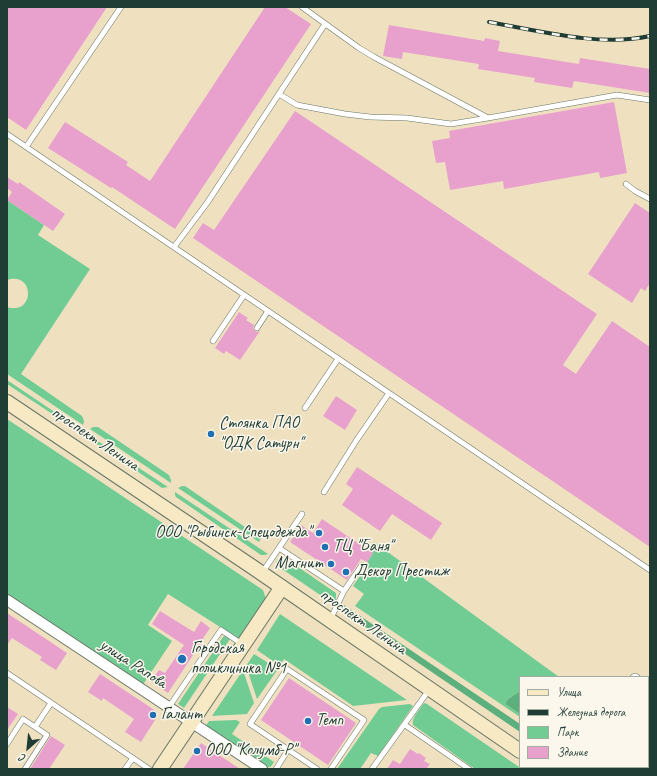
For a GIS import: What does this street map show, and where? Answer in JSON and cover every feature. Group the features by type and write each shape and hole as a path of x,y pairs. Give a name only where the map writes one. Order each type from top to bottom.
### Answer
{"main road":[{"name":"проспект Ленина","path":"7,402 282,587 519,750"},
{"path":"160,769 282,587"}],"street":[{"name":"улица Рапова","path":"7,600 192,722 258,768"}],"lane":[{"path":"26,147 121,7"},
{"path":"302,7 374,57 488,118"},
{"path":"174,247 207,203 326,24"},
{"path":"279,94 296,105 345,114 370,117 407,118 451,124 617,95 650,100"},
{"path":"7,134 650,570"},
{"path":"626,184 650,199"},
{"path":"213,341 244,295"},
{"path":"257,328 268,311"},
{"path":"305,408 338,359"},
{"path":"324,492 356,441 389,393"},
{"path":"262,574 302,514"},
{"path":"279,548 344,591"},
{"path":"330,620 344,591 362,564"},
{"path":"169,707 221,630 244,644"},
{"path":"317,769 250,724 287,669 364,720 331,769"},
{"path":"7,673 149,769"},
{"path":"372,769 430,689"},
{"path":"35,727 51,703"},
{"path":"7,744 23,719 47,735 25,769"},
{"path":"405,725 460,767 469,769"},
{"path":"276,769 288,750"},
{"path":"125,769 133,758"}],"green space":[{"path":"7,200 44,225 38,235 90,269 21,374 82,416 84,421 83,425 7,374 7,307 16,308 23,305 27,300 28,294 27,287 23,282 16,279 7,280"},
{"path":"7,380 80,429 75,429 7,384"},
{"path":"7,419 263,590 266,599 242,638 239,639 168,594 148,625 172,641 142,686 7,597"},
{"path":"93,427 98,427 169,475 171,483 90,429"},
{"path":"87,434 168,487 162,488 89,439"},
{"path":"185,486 261,538 259,542 178,488"},
{"path":"175,492 268,554 261,555 176,497"},
{"path":"374,542 558,676 519,676 519,692 508,699 505,704 519,713 519,716 355,606 364,594 353,586 368,564 367,562 373,553 368,550"},
{"path":"281,558 285,558 336,593 336,600 329,601 279,567 276,562"},
{"path":"341,603 519,723 519,731 342,611 340,608"},
{"path":"280,614 407,700 353,706 284,659 280,666 257,650"},
{"path":"225,636 230,639 184,708 178,704"},
{"path":"254,654 278,669 257,699 246,666"},
{"path":"243,670 254,703 247,714 212,716"},
{"path":"519,692 519,713 505,704 508,699"},
{"path":"425,703 522,769 475,769 413,725 414,717"},
{"path":"410,704 413,706 378,756 371,753 360,769 337,769 379,709 382,707"},
{"path":"236,720 240,722 232,734 274,762 271,766 264,767 205,727 209,721"}],"building":[{"path":"7,7 107,7 26,130 7,117"},
{"path":"265,7 285,7 311,24 175,229 112,187 111,188 48,148 65,122 128,162 126,165 150,181"},
{"path":"389,25 484,41 485,38 500,41 498,51 579,64 580,58 650,69 650,93 574,81 572,88 534,82 535,78 478,69 479,64 403,52 402,59 383,56"},
{"path":"614,102 627,173 600,178 599,172 504,189 503,181 450,190 445,162 436,163 432,141 450,138 449,131"},
{"path":"295,111 597,314 563,365 576,374 612,321 650,347 650,547 193,238 203,223 214,230"},
{"path":"7,177 18,184 19,182 65,214 53,231 7,200 12,192 7,188"},
{"path":"635,203 650,213 650,283 645,291 641,288 632,303 588,274"},
{"path":"239,312 248,318 246,320 254,325 253,328 255,331 260,331 240,360 226,351 224,354 215,348"},
{"path":"336,396 357,410 345,430 323,416"},
{"path":"357,467 442,523 431,540 392,514 380,531 342,505 353,489 346,484"},
{"name":"ТЦ \"Баня\"","path":"322,519 373,553 367,562 361,559 347,580 290,542 301,525 313,533"},
{"name":"Городская поликлиника №1","path":"160,611 194,632 201,621 210,628 200,643 204,649 197,649 168,693 151,681 159,670 165,673 184,645 152,624"},
{"path":"7,613 67,653 56,670 40,660 42,657 12,638 7,645"},
{"path":"100,674 156,711 157,717 141,742 125,732 134,719 103,698 102,701 88,692"},
{"name":"Темп","path":"289,678 356,723 328,765 261,720"},
{"path":"7,707 18,714 7,730"},
{"path":"51,736 65,745 49,769 30,769"},
{"path":"201,743 240,769 183,769"},
{"path":"410,749 426,758 424,761 430,764 426,769 387,769 393,760 400,764"}],"railway":[{"path":"489,22 590,39 611,40 650,36"}],"place":[{"name":"Стоянка ПАО \"ОДК Сатурн\"","path":"211,434"},
{"name":"ООО \"Рыбинск-Спецодежда\"","path":"319,533"},
{"name":"ТЦ \"Баня\"","path":"325,547"},
{"name":"Магнит","path":"331,564"},
{"name":"Декор Престиж","path":"346,572"},
{"name":"Городская поликлиника №1","path":"182,659"},
{"name":"Галант","path":"153,715"},
{"name":"Темп","path":"308,721"},
{"name":"ООО \"Колумб-Р\"","path":"197,751"}]}
